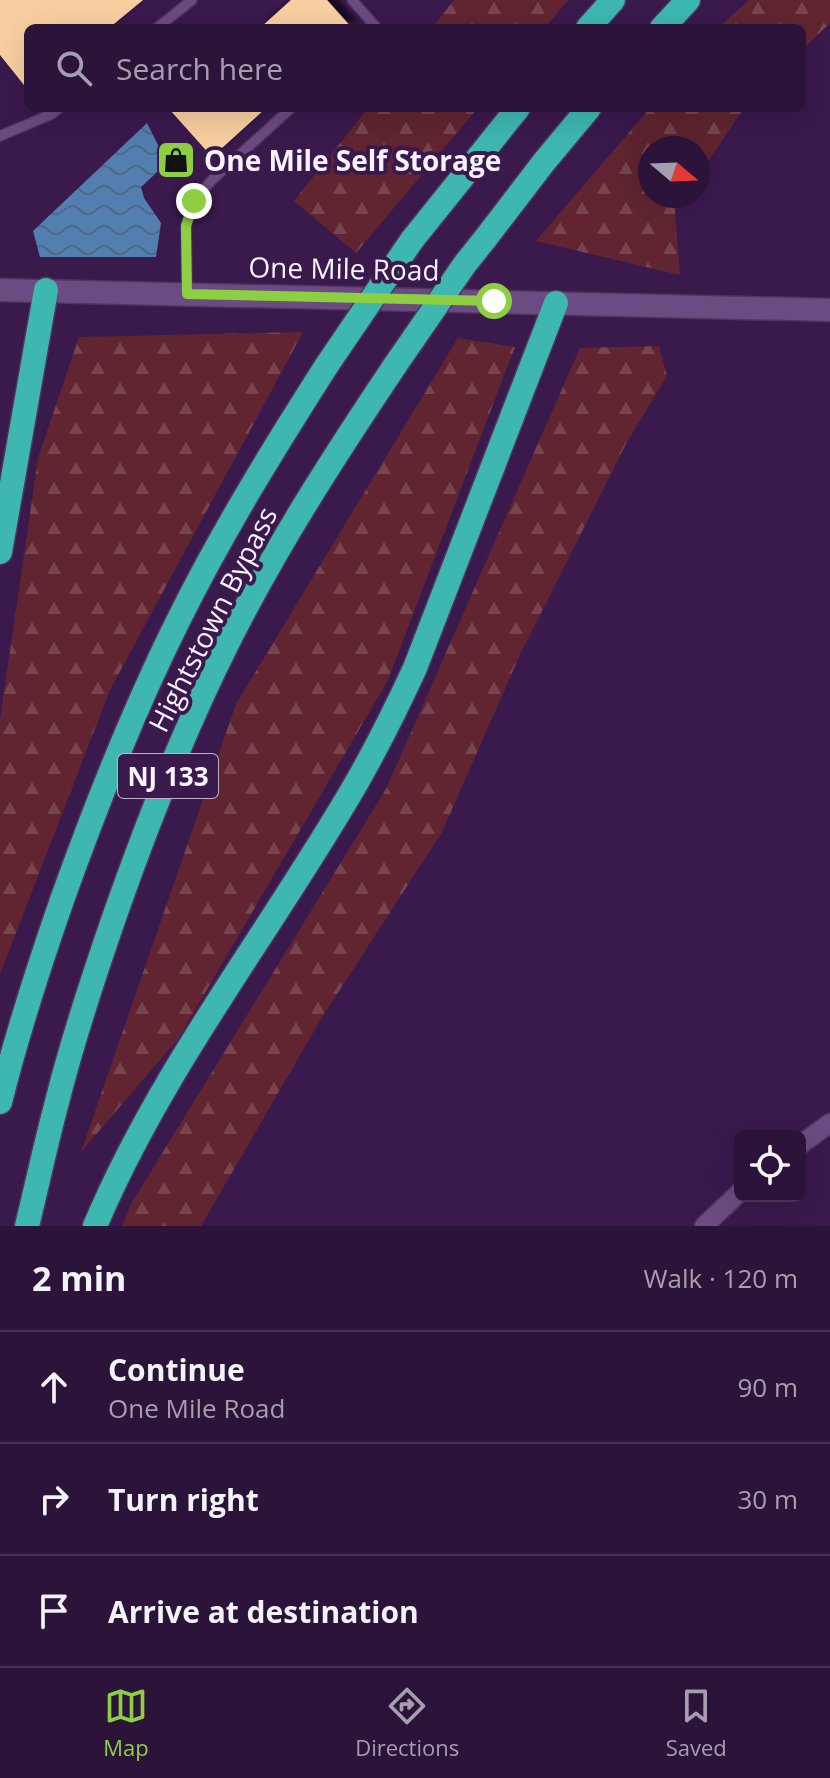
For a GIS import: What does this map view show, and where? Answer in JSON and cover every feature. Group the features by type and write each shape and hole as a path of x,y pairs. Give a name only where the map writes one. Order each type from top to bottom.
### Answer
{"highway":[{"path":"592,24 613,0"},
{"path":"666,24 688,0"},
{"name":"Hightstown Bypass","path":"0,1102 42,958 90,822 131,720 178,620 230,523 327,365 412,240 515,112"},
{"name":"Hightstown Bypass","path":"27,1226 57,1101 94,974 141,840 227,644 278,549 396,364 465,264 586,112"},
{"path":"0,552 46,290"},
{"path":"95,1226 158,1097 356,784 388,727 415,668 556,303"}],"street":[{"name":"One Mile Road","path":"0,290 830,310"},
{"path":"806,1141 830,1123"},
{"path":"704,1226 734,1198"}],"lane":[{"path":"162,24 192,0"},
{"path":"352,0 373,24"},
{"path":"0,136 54,112"},
{"path":"187,294 186,226 194,201 211,181 287,112"}],"green space":[{"path":"454,0 568,0 548,24 435,24"},
{"path":"749,0 830,0 830,23 806,46 806,24 722,24"},
{"path":"365,112 475,112 356,253 294,201"},
{"path":"647,112 741,112 710,158 710,136 638,136 638,208 677,208 680,275 536,241"},
{"path":"303,332 110,690 0,974 0,720 38,458 79,337"},
{"path":"458,338 515,347 388,680 178,1039 81,1152 236,704"},
{"path":"659,346 667,376 627,442 519,657 442,832 321,1019 201,1226 122,1226 131,1204 386,789 580,348"}],"water":[{"path":"147,123 167,163 141,187 144,198 161,223 156,257 40,257 33,231"}],"building":[{"path":"0,0 143,0 114,24 24,24 24,85 0,55"},
{"path":"291,0 327,0 348,24 264,24"},
{"path":"172,112 262,112 212,157"}],"place":[{"name":"One Mile Self Storage","path":"176,160"}],"route":[{"path":"194,201 186,226 187,294 494,301"}]}
